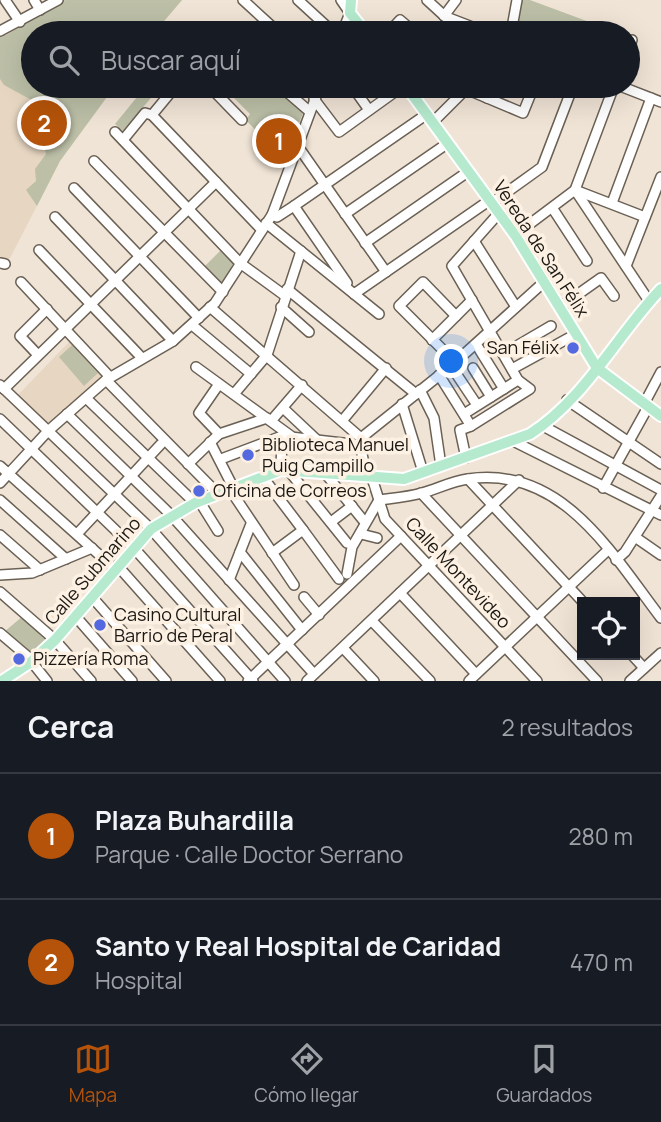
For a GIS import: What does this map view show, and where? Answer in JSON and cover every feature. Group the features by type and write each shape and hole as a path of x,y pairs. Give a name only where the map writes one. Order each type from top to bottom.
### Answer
{"main road":[{"path":"351,0 350,13 356,21"},
{"name":"Vereda de San Félix","path":"416,98 515,235 597,368 661,416"},
{"name":"Calle Submarino","path":"9,679 77,618 133,547 151,529 171,515 199,505 217,493 262,476 285,471 402,479 514,442 543,426 597,368 661,289"}],"street":[{"path":"2,31 20,22 5,0"},
{"path":"34,0 40,10"},
{"path":"22,21 58,0"},
{"path":"243,0 266,21"},
{"path":"298,0 321,21"},
{"path":"341,0 350,13 347,21"},
{"path":"427,0 450,21"},
{"path":"444,16 456,0"},
{"path":"513,21 517,0"},
{"path":"444,16 457,21"},
{"path":"640,94 661,102"},
{"path":"152,115 166,98"},
{"path":"221,98 242,120"},
{"path":"294,98 309,111"},
{"path":"360,98 369,110"},
{"path":"314,99 339,132 389,98"},
{"path":"266,222 430,118 455,98"},
{"path":"488,98 523,113 529,98"},
{"path":"354,293 494,205 542,166 568,98"},
{"path":"515,235 575,190 610,98"},
{"path":"612,203 651,98"},
{"path":"0,483 48,431 108,378 173,341 196,322 223,292 266,222 314,99"},
{"path":"123,140 145,113 152,115 216,182 379,314"},
{"path":"115,132 240,263 286,292 418,392 434,418 441,466"},
{"path":"345,214 448,143"},
{"path":"297,145 386,272"},
{"path":"94,161 223,292"},
{"path":"365,243 469,171"},
{"path":"626,266 661,177"},
{"path":"216,182 2,387 151,529 285,681"},
{"path":"74,188 139,256 196,322 251,374"},
{"path":"575,190 645,217"},
{"path":"575,190 649,301"},
{"path":"466,458 460,430 524,395 530,389 518,380 452,266 474,241 494,205"},
{"path":"650,205 661,209"},
{"path":"294,206 354,293"},
{"path":"553,209 587,261"},
{"path":"55,218 173,341"},
{"path":"474,241 516,307"},
{"path":"38,250 142,358"},
{"path":"234,394 267,355 301,251"},
{"path":"560,307 601,278 614,296"},
{"path":"21,282 217,493"},
{"path":"456,316 423,282 399,306 453,364 477,405"},
{"path":"220,459 282,436 361,441 453,364 544,282"},
{"path":"432,340 472,300"},
{"path":"210,307 302,385 361,441"},
{"path":"281,307 309,332"},
{"path":"38,355 20,336 47,309"},
{"path":"503,354 551,326"},
{"path":"512,369 576,334"},
{"path":"476,344 504,388"},
{"path":"196,367 293,437"},
{"path":"342,421 386,368"},
{"path":"473,368 491,397"},
{"path":"603,488 661,372"},
{"path":"439,376 471,426"},
{"path":"464,414 518,380"},
{"path":"219,384 199,413 219,434"},
{"path":"188,464 219,434 269,420 302,385"},
{"path":"86,398 199,505 218,531"},
{"path":"567,400 661,464"},
{"path":"402,404 423,472"},
{"path":"283,408 316,439"},
{"path":"67,415 171,515 287,645 310,678 519,480"},
{"path":"0,419 133,547 251,680 401,536"},
{"path":"543,426 661,490"},
{"path":"282,436 285,471 347,542"},
{"name":"Calle Montevideo","path":"361,441 369,478 384,516 537,681"},
{"path":"210,442 251,524 294,584"},
{"path":"514,442 656,512"},
{"path":"77,534 161,444"},
{"path":"0,466 116,566 220,681"},
{"path":"325,473 363,520"},
{"path":"262,476 303,530 343,576 352,547 379,500 421,493 468,479 506,477 519,480 532,485 581,517 661,618"},
{"path":"468,479 578,597"},
{"path":"421,493 597,681"},
{"path":"617,560 656,512 661,496"},
{"path":"0,500 66,559"},
{"path":"331,522 352,506"},
{"path":"229,580 251,524"},
{"path":"272,553 303,530"},
{"path":"360,534 377,538"},
{"path":"0,535 40,570"},
{"path":"635,537 661,555"},
{"path":"0,575 40,570 92,548"},
{"path":"400,593 472,677 608,550"},
{"path":"240,552 302,630"},
{"path":"0,592 55,640 91,681"},
{"path":"92,597 166,681"},
{"path":"304,597 319,615"},
{"path":"77,618 132,681"},
{"path":"372,621 430,681"},
{"path":"0,633 47,681"},
{"path":"343,648 374,681"},
{"path":"630,681 661,653"},
{"path":"637,660 644,668"}],"shaded area":[{"path":"65,0 182,0 164,21 30,21"},
{"path":"21,26 21,98 106,98 60,161 7,264 0,261 0,35 6,35"},
{"path":"71,340 100,371 100,381 53,422 43,422 16,397"}],"green space":[{"path":"65,0 182,0 164,21 30,21"},
{"path":"521,0 530,0 587,21 518,21"},
{"path":"21,26 21,94 4,85 0,79 0,35 6,35"},
{"path":"28,98 106,98 60,161 37,206 26,190 36,181 35,169 46,154 42,139 55,129 37,103"},
{"path":"136,98 151,98 123,131 115,124"},
{"path":"234,98 287,98 303,113 284,161 246,120 250,114"},
{"path":"222,249 234,262 222,284 205,266"},
{"path":"72,345 98,373 84,386 59,357"},
{"path":"23,616 49,639 31,655 4,632"}],"place":[{"name":"Santo y Real Hospital de Caridad","path":"44,123"},
{"name":"Plaza Buhardilla","path":"279,141"},
{"name":"San Félix","path":"573,348"},
{"name":"Biblioteca Manuel Puig Campillo","path":"248,455"},
{"name":"Oficina de Correos","path":"199,491"},
{"name":"Casino Cultural Barrio de Peral","path":"100,625"},
{"name":"Pizzería Roma","path":"19,659"}]}
